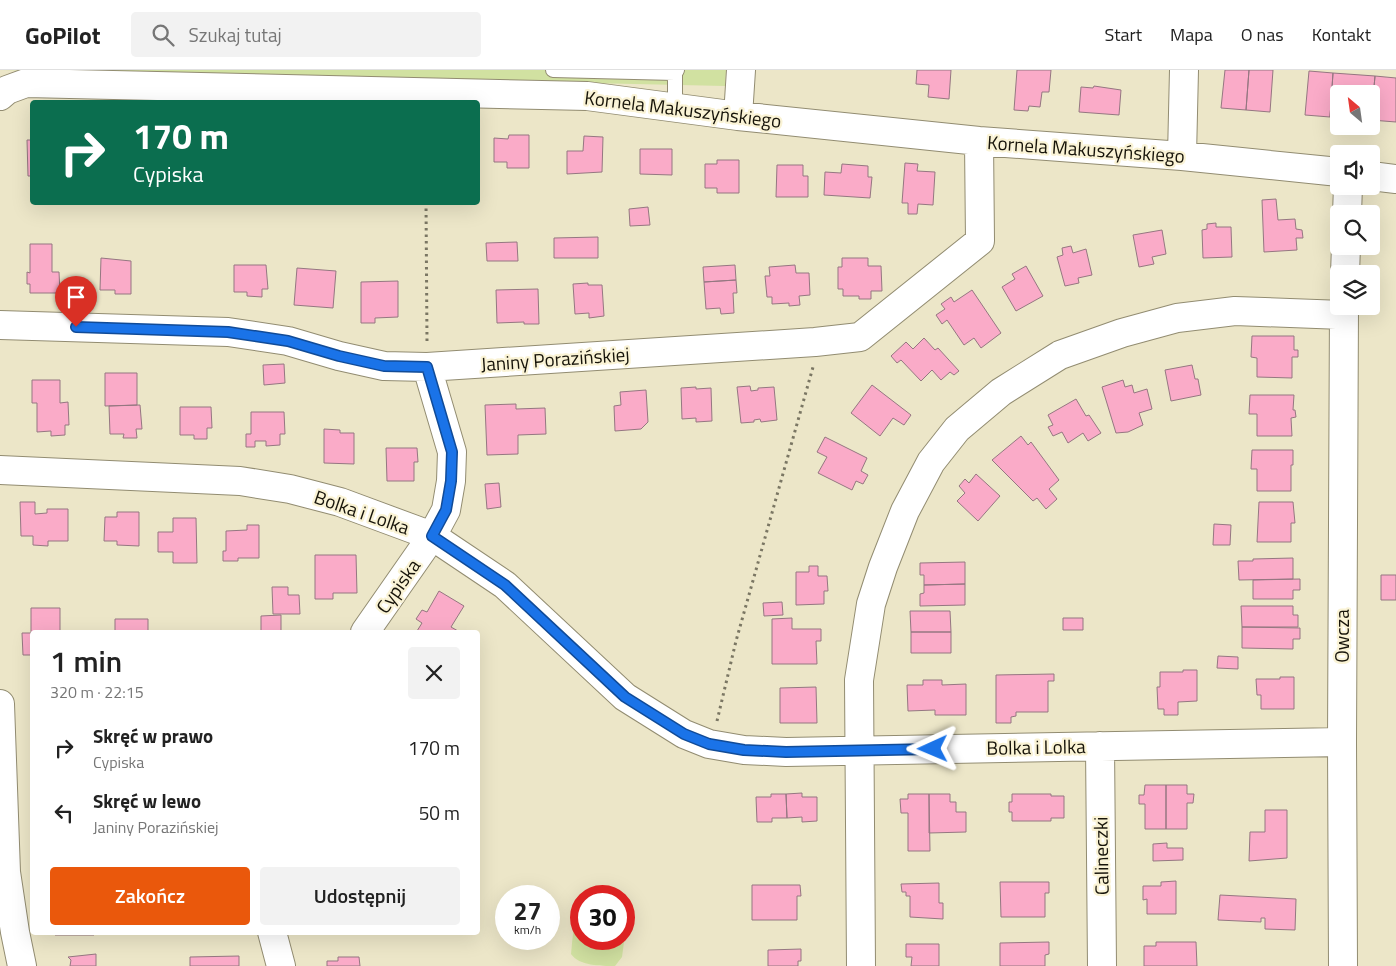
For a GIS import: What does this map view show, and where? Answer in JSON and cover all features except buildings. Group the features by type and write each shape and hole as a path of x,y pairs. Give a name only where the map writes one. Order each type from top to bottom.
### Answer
{"street":[{"path":"738,116 741,70"},
{"path":"1182,156 1184,70"},
{"name":"Kornela Makuszyńskiego","path":"0,96 7,90 26,83 587,96 738,116 979,141 1182,156 1330,171"},
{"name":"Janiny Porazińskiej","path":"0,325 228,332 288,341 339,356 384,366 427,367 816,342 860,337 980,241 979,141"},
{"path":"1380,177 1396,179"},
{"path":"861,966 859,680 871,604 882,567 905,511 931,462 957,429 1001,392 1060,355 1122,332 1178,318 1235,311 1330,311"},
{"name":"Owcza","path":"1343,315 1343,966"},
{"name":"Cypiska","path":"366,630 432,536 446,510 451,481 452,452 427,367"},
{"name":"Bolka i Lolka","path":"0,470 240,481 290,489 340,502 432,536 505,585 625,697 684,734 709,744 744,750 786,752 1342,742"},
{"path":"0,704 6,872 22,966"},
{"name":"Calineczki","path":"1100,746 1102,966"},
{"path":"273,935 281,966"}],"lane":[{"path":"543,70 676,72 675,108"}],"path":[{"path":"426,205 427,367"},
{"path":"709,744 804,401 815,357 816,342"}],"green space":[{"path":"0,70 726,70 725,86"},
{"path":"571,950 623,950 622,957 615,966 585,963 579,961 571,954"}],"route":[{"path":"76,327 228,332 288,341 339,356 384,366 427,367 452,452 451,481 446,510 432,536 505,585 625,697 684,734 709,744 744,750 786,752 933,749"}]}
